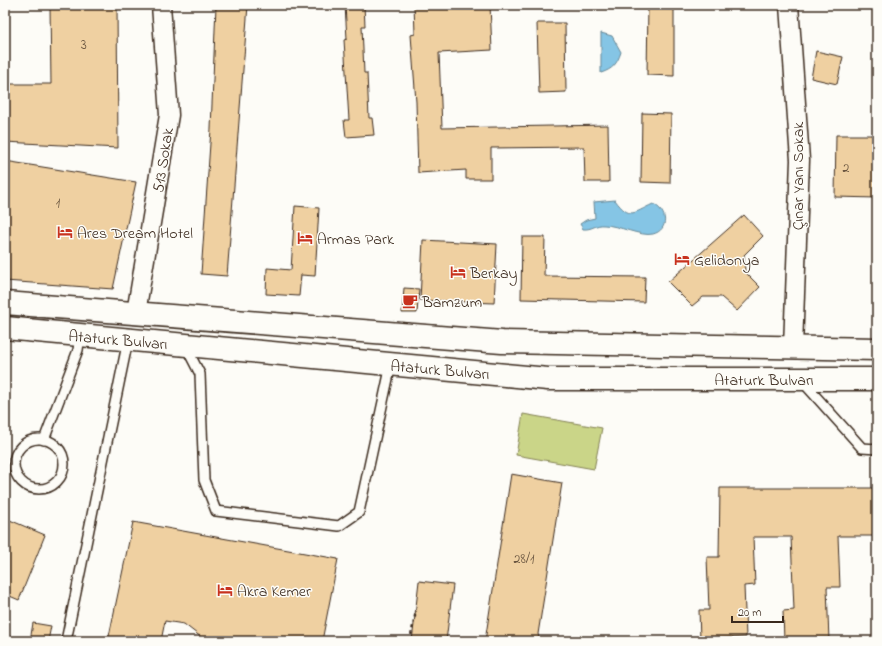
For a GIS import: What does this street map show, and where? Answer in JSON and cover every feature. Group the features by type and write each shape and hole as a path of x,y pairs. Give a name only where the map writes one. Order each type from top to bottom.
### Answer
{"main road":[{"name":"Ataturk Bulvarı","path":"5,303 502,342 877,348"},
{"name":"Ataturk Bulvarı","path":"5,328 548,379 877,379"}],"street":[{"name":"513 Sokak","path":"136,313 169,115 161,5"},
{"name":"Çınar Yanı Sokak","path":"789,5 800,160 793,347"}],"lane":[{"path":"44,440 78,350 80,336"},
{"path":"66,641 128,340"},
{"path":"185,346 200,374 204,480 216,511 339,526 359,512 389,374 393,364"},
{"path":"800,378 862,448 877,449"},
{"path":"34,440 44,440 52,443 58,448 62,455 63,469 60,478 49,487 39,490 23,484 17,477 14,465 17,452 25,444 34,440"}],"path":[{"path":"410,641 416,611"}],"green space":[{"path":"523,414 602,428 594,469 516,455"}],"water":[{"path":"601,33 612,36 621,52 614,66 601,73"},
{"path":"615,200 624,210 632,213 653,204 658,207 662,211 665,220 662,229 653,234 642,234 604,225 583,229 580,224 586,220 595,218 594,202"}],"building":[{"path":"50,5 117,5 118,148 5,142 5,84 51,84"},
{"path":"216,5 248,5 227,276 201,274 211,129"},
{"path":"345,5 364,5 365,26 362,26 364,73 367,73 369,118 372,118 374,135 346,137 344,120 349,120 344,40 347,39"},
{"path":"414,5 490,5 492,50 439,53 442,128 608,125 609,182 585,182 584,147 491,148 491,179 466,179 466,170 418,173 416,102 411,35 415,34"},
{"path":"648,5 674,5 674,76 647,75"},
{"path":"537,23 565,23 566,92 539,93"},
{"path":"816,51 843,57 837,84 811,78"},
{"path":"642,113 671,114 670,183 641,182"},
{"path":"836,135 877,135 877,198 835,197"},
{"name":"Ares Dream Hotel","path":"5,161 136,182 113,289 5,281"},
{"name":"Armas Park","path":"295,206 319,208 315,276 301,275 299,296 266,294 267,268 291,270"},
{"path":"744,215 763,236 744,255 745,272 760,287 737,311 721,297 703,297 692,306 668,282"},
{"path":"522,237 545,237 544,276 645,277 644,302 521,299"},
{"name":"Berkay","path":"423,240 497,244 494,303 420,300"},
{"name":"Bamzum","path":"404,288 419,289 417,313 402,313"},
{"path":"511,474 562,483 538,634 540,641 485,641"},
{"path":"720,488 877,488 877,536 838,536 840,587 827,587 829,641 784,641 783,611 794,610 791,537 753,537 755,585 744,586 746,637 700,639 699,610 709,610 707,557 719,557"},
{"path":"5,518 45,535 19,600 5,594"},
{"name":"Akra Kemer","path":"133,522 338,559 322,641 206,641 184,624 165,621 161,641 108,641"},
{"path":"419,581 453,585 446,641 412,641"},
{"path":"33,623 51,626 48,641 30,641"}],"place":[{"name":"Ares Dream Hotel","path":"65,232"},
{"name":"Armas Park","path":"305,238"},
{"name":"Gelidonya","path":"682,259"},
{"name":"Berkay","path":"458,272"},
{"name":"Bamzum","path":"410,301"},
{"name":"Akra Kemer","path":"225,590"}]}
